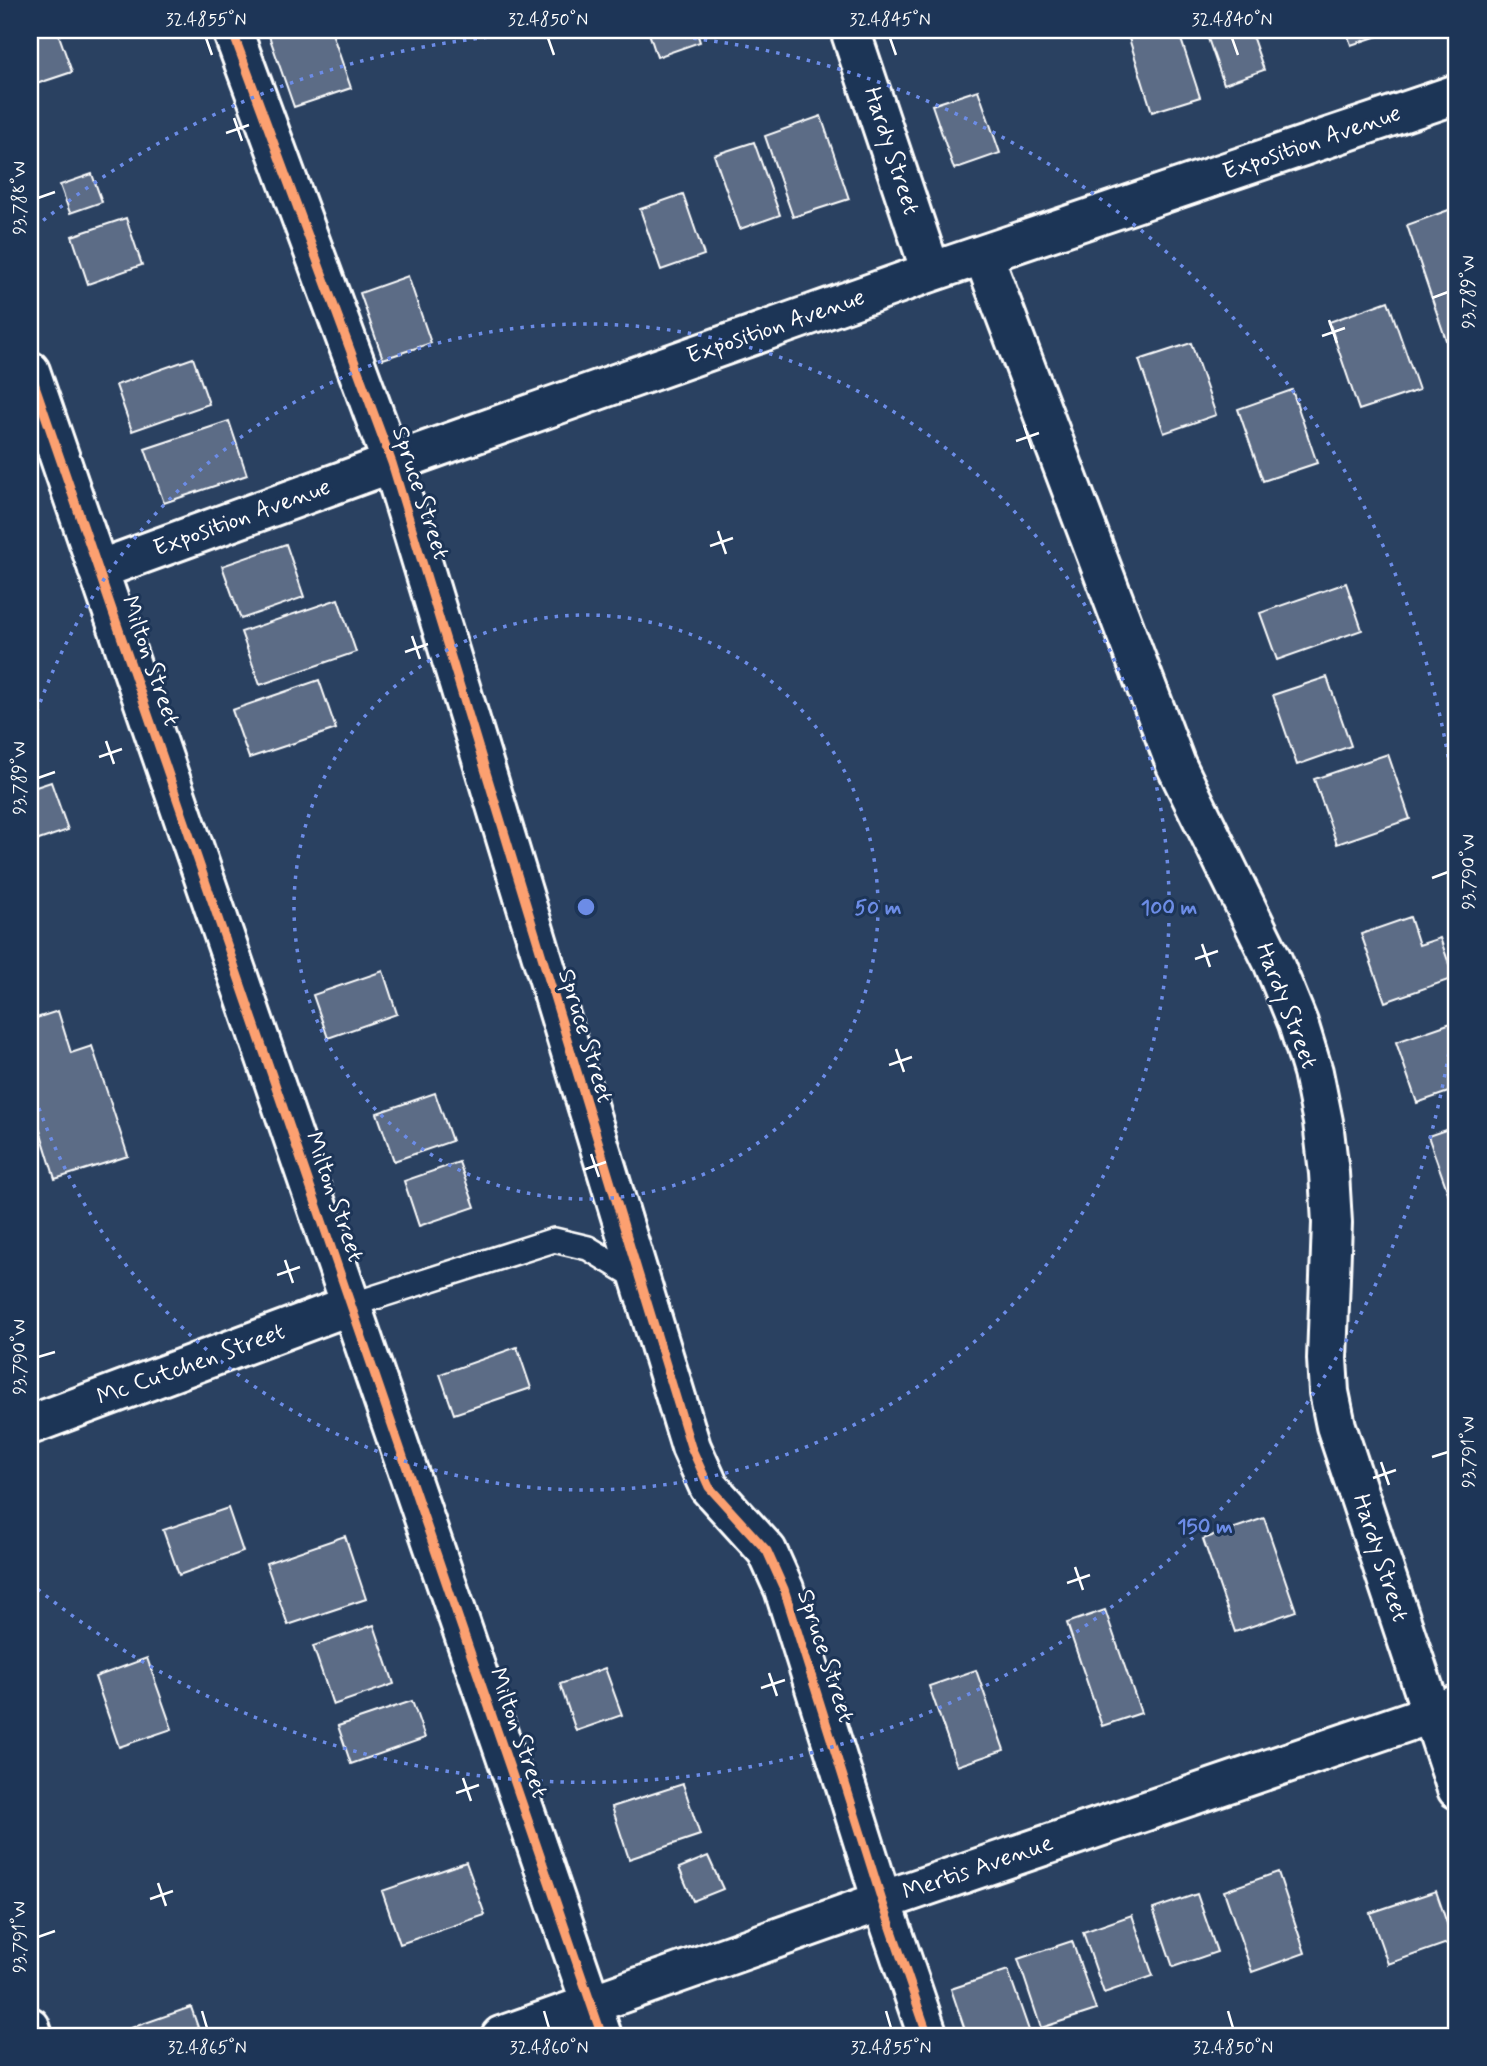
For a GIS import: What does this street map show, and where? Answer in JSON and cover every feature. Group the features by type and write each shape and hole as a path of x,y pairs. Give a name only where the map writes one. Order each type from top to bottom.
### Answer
{"street":[{"name":"Spruce Street","path":"232,30 392,463 691,1447 709,1487 767,1551 784,1589 882,1901 928,2036"},
{"name":"Hardy Street","path":"850,30 931,272"},
{"name":"Exposition Avenue","path":"98,570 931,272 1457,94"},
{"name":"Hardy Street","path":"983,255 1176,765 1273,962 1298,1023 1315,1085 1329,1172 1332,1223 1327,1359 1329,1392 1336,1426 1444,1709 1457,1789"},
{"name":"Milton Street","path":"30,370 596,2020"},
{"name":"Mc Cutchen Street","path":"30,1425 351,1305"},
{"name":"Mertis Avenue","path":"501,2036 596,2020 882,1901 1444,1709"},
{"path":"30,2027 33,2036"}],"lane":[{"path":"351,1305 554,1240 588,1248 639,1279"}],"building":[{"path":"57,30 72,72 30,86 30,31"},
{"path":"267,30 331,30 351,88 294,107"},
{"path":"648,30 696,30 700,42 657,57"},
{"path":"1178,30 1200,97 1152,112 1127,32"},
{"path":"1205,30 1250,30 1264,70 1224,84"},
{"path":"1346,30 1396,30 1351,45"},
{"path":"978,90 1000,153 954,169 932,105"},
{"path":"821,116 849,199 793,217 765,136"},
{"path":"754,142 780,215 740,229 714,155"},
{"path":"92,174 102,202 70,213 60,185"},
{"path":"683,194 704,255 661,270 640,209"},
{"path":"1457,207 1457,342 1448,346 1407,225"},
{"path":"126,218 142,265 88,284 72,236"},
{"path":"408,276 431,343 383,359 360,293"},
{"path":"1388,301 1419,390 1359,410 1329,322"},
{"path":"1191,343 1216,415 1164,433 1139,360"},
{"path":"193,358 209,404 132,431 116,385"},
{"path":"1292,390 1317,463 1263,481 1238,409"},
{"path":"229,421 247,475 164,503 145,449"},
{"path":"286,544 304,597 241,619 222,566"},
{"path":"1346,583 1362,630 1277,660 1260,613"},
{"path":"338,599 356,652 260,685 241,632"},
{"path":"1327,677 1351,746 1297,765 1273,695"},
{"path":"319,680 336,729 249,758 232,710"},
{"path":"1388,754 1410,819 1337,844 1314,779"},
{"path":"51,782 68,830 30,843 30,789"},
{"path":"1410,917 1419,945 1440,938 1454,978 1385,1002 1361,934"},
{"path":"383,971 397,1014 328,1038 313,995"},
{"path":"58,1011 71,1053 92,1046 128,1156 55,1179 30,1098 30,1020"},
{"path":"1457,1021 1457,1089 1417,1103 1396,1042"},
{"path":"435,1093 452,1141 394,1161 377,1113"},
{"path":"1457,1126 1457,1199 1451,1201 1428,1136"},
{"path":"459,1162 475,1207 419,1226 404,1181"},
{"path":"517,1347 531,1388 454,1414 440,1374"},
{"path":"228,1508 243,1552 179,1575 163,1530"},
{"path":"1264,1518 1296,1611 1235,1632 1203,1539"},
{"path":"345,1536 366,1599 288,1625 266,1563"},
{"path":"1105,1610 1141,1713 1102,1726 1067,1623"},
{"path":"374,1625 394,1684 333,1705 313,1646"},
{"path":"147,1658 172,1729 119,1747 95,1677"},
{"path":"605,1668 622,1715 576,1731 560,1684"},
{"path":"976,1670 1004,1750 957,1766 929,1686"},
{"path":"412,1701 425,1738 351,1764 338,1726"},
{"path":"683,1784 700,1835 629,1859 612,1807"},
{"path":"708,1856 723,1889 693,1901 679,1868"},
{"path":"466,1862 485,1915 400,1944 382,1891"},
{"path":"1278,1872 1305,1953 1252,1972 1224,1891"},
{"path":"1436,1891 1453,1941 1388,1964 1370,1913"},
{"path":"1197,1894 1217,1952 1173,1967 1153,1909"},
{"path":"1132,1915 1153,1976 1104,1993 1083,1932"},
{"path":"1072,1941 1096,2010 1041,2028 1018,1959"},
{"path":"1008,1970 1031,2036 967,2036 951,1989"},
{"path":"191,2007 201,2036 127,2036 125,2030"}],"cycle path":[{"path":"232,30 392,463 691,1447 709,1487 767,1551 784,1589 882,1901 928,2036"},
{"path":"30,371 602,2036"}]}
